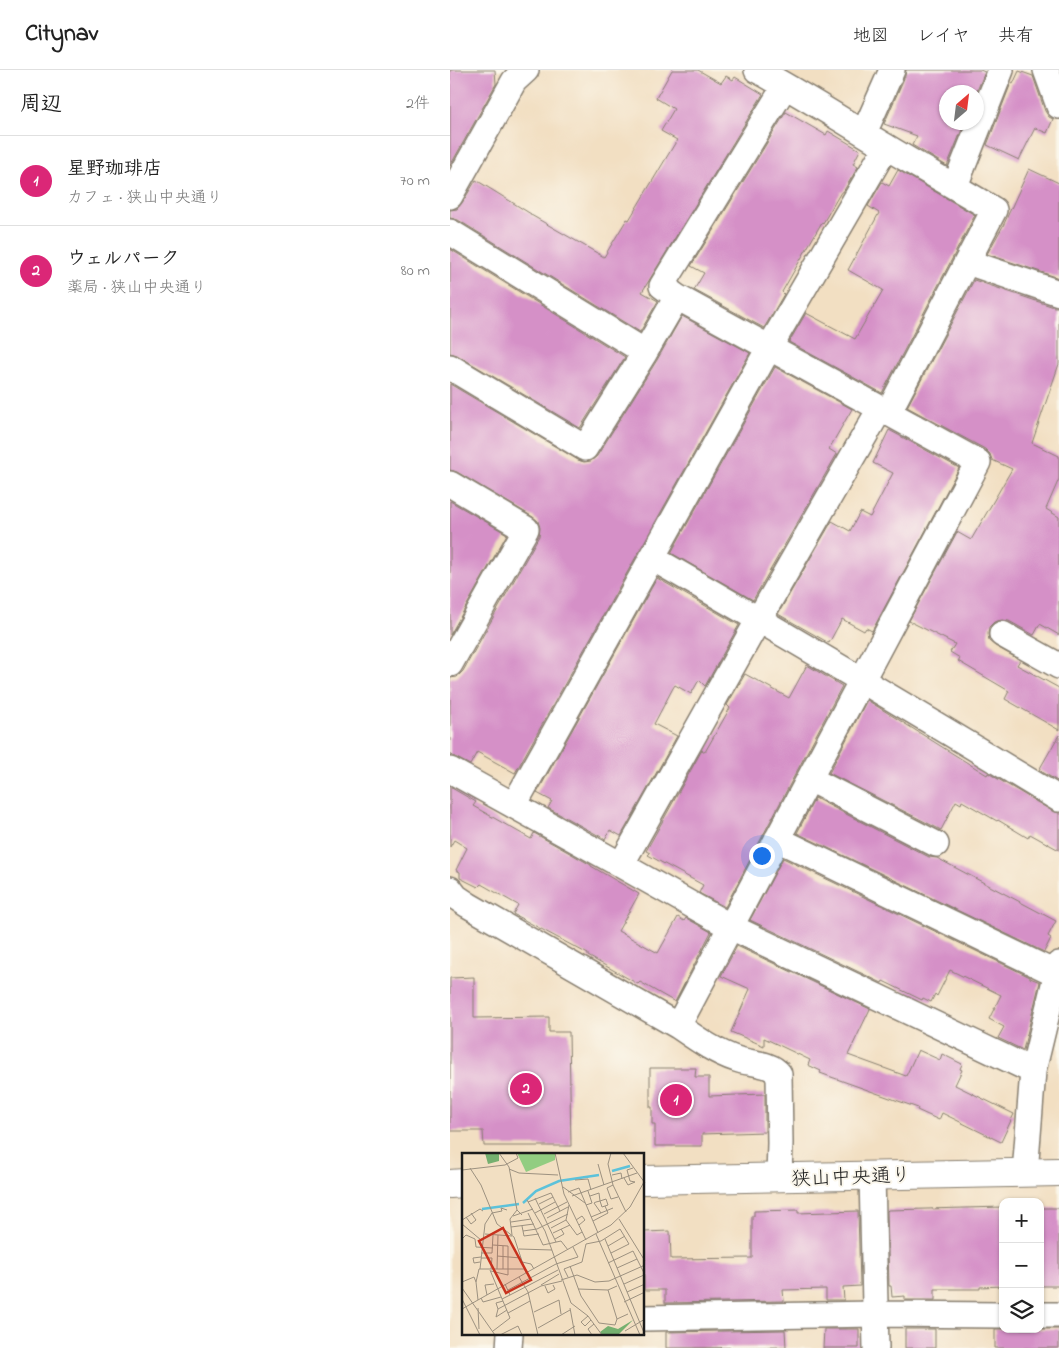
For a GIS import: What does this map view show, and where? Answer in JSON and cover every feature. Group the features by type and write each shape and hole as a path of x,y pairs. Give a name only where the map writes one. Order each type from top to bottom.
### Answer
{"street":[{"path":"864,133 892,70"},
{"path":"955,186 1001,70"},
{"path":"1046,70 1059,106"},
{"path":"450,196 517,74"},
{"path":"622,865 759,619 884,411 994,210 886,147 774,76 662,286 677,297 769,348 884,411 978,462 678,1026"},
{"path":"514,805 769,348 886,147"},
{"path":"450,232 646,352"},
{"path":"967,262 1059,293"},
{"path":"450,367 585,448 646,352 677,297"},
{"path":"450,484 526,529 450,664"},
{"path":"652,558 861,679 1059,799"},
{"path":"1002,634 1059,666"},
{"path":"450,770 731,927 1032,1071"},
{"path":"810,779 936,844"},
{"path":"777,839 1058,969 1032,1071 1025,1173"},
{"path":"450,889 456,897 468,906 678,1026 709,1047 736,1060 775,1068 780,1074 779,1178"},
{"name":"狭山中央通り","path":"645,1180 1059,1172"},
{"path":"872,1175 876,1348"},
{"path":"645,1318 876,1314 999,1315"},
{"path":"1044,1315 1059,1315"}],"building":[{"path":"450,70 495,70 496,84 450,166"},
{"path":"672,70 698,70 721,83 726,76 733,80 735,77 763,94 642,292 658,301 640,332 458,220 450,218 450,210 457,209 476,180 531,215 604,257 627,219 629,220 677,140 661,131 674,109 656,98"},
{"path":"906,70 980,70 985,72 979,85 939,85 939,130 962,130 947,166 912,145 917,136 884,124"},
{"path":"1019,71 1033,76 1045,111 1053,119 1047,133 1035,128 1019,160 987,145 1011,83 1013,84"},
{"path":"786,112 826,135 828,131 860,150 853,164 858,167 822,222 764,328 694,290 704,273 691,266"},
{"path":"1029,169 1059,183 1059,278 987,254 1003,226"},
{"path":"898,170 975,215 882,393 789,342 806,313 855,339 883,290 848,270 879,213 868,206 882,182 889,186"},
{"path":"450,249 625,357 580,428 457,355 450,353"},
{"path":"974,280 1054,307 1059,307 1059,364 1032,443 1059,456 1059,479 1046,509 1059,517 1059,635 1040,624 1034,635 1009,621 1002,620 994,622 989,627 988,634 989,641 995,646 1020,660 1017,665 1059,688 1059,730 1005,699 1009,691 958,661 960,658 950,652 955,644 909,621 957,532 971,540 1012,469 992,460 990,454 985,449 907,407"},
{"path":"682,316 750,353 515,773 477,752 470,765 450,755 450,678 457,677 463,671 539,536 540,528 538,521 533,517 457,472 450,470 450,384 578,460 584,462 591,461 597,456"},
{"path":"775,367 852,409 829,449 837,454 753,600 671,553"},
{"path":"889,430 959,468 872,631 866,628 864,631 842,619 829,643 778,614 832,521 850,531 860,512 870,517 893,473 873,463"},
{"path":"450,501 507,534 450,635"},
{"path":"657,578 739,625 705,686 699,680 691,694 675,685 673,688 654,724 677,736 621,836 610,830 605,839 548,808 552,801 537,793"},
{"path":"807,665 842,686 725,907 699,893 703,885 648,855 650,853 646,851 702,750 705,752 730,708 727,705 745,674 789,698"},
{"path":"867,700 987,775 988,773 1052,811 1059,813 1059,850 1030,834 1028,838 962,801 961,804 956,801 941,830 829,773"},
{"path":"1059,735 1059,782 1039,770"},
{"path":"450,787 476,802 473,806 531,839 534,833 639,894 618,931 658,953 678,917 684,921 686,918 711,932 675,1002 640,982 638,984 588,956 588,954 513,914 518,905 481,884 478,887 460,878 460,872 456,870 467,848 454,840 450,847"},
{"path":"815,798 929,857 937,858 1056,921 1048,936 1051,938 1044,952 797,833"},
{"path":"783,858 1040,982 1023,1050 998,1038 1004,1027 989,1019 1001,995 950,970 937,996 935,994 931,1002 923,998 922,1000 750,920"},
{"path":"737,946 870,1009 848,1055 906,1076 918,1050 940,1060 942,1054 962,1064 960,1069 962,1070 955,1085 1014,1114 1001,1142 942,1113 939,1120 917,1110 918,1108 820,1073 821,1071 808,1065 810,1060 764,1038 764,1046 731,1032 750,989 721,976"},
{"path":"474,977 474,1018 549,1017 549,1032 569,1032 571,1146 484,1146 483,1131 450,1131 450,978"},
{"path":"650,1068 696,1068 695,1077 709,1077 709,1096 765,1094 765,1132 702,1134 702,1146 655,1146 655,1124 652,1124 652,1107 650,1107"},
{"path":"999,1207 999,1286 980,1287 980,1289 935,1289 935,1300 905,1300 905,1296 892,1297 891,1286 889,1286 888,1210"},
{"path":"1044,1208 1059,1208 1059,1286 1044,1286"},
{"path":"798,1210 798,1213 858,1211 860,1286 843,1287 844,1300 826,1300 826,1289 783,1290 784,1301 665,1303 665,1290 645,1290 645,1232 670,1231 671,1259 752,1258 752,1216 754,1216 754,1211"},
{"path":"824,1329 859,1329 859,1348 823,1348"},
{"path":"905,1329 935,1329 935,1348 905,1348"},
{"path":"995,1329 999,1329 999,1333 1044,1333 1044,1329 1059,1329 1059,1348 995,1348"},
{"path":"785,1330 786,1347 666,1348 666,1332"}],"place":[{"name":"ウェルパーク","path":"526,1089"},
{"name":"星野珈琲店","path":"676,1100"}]}
